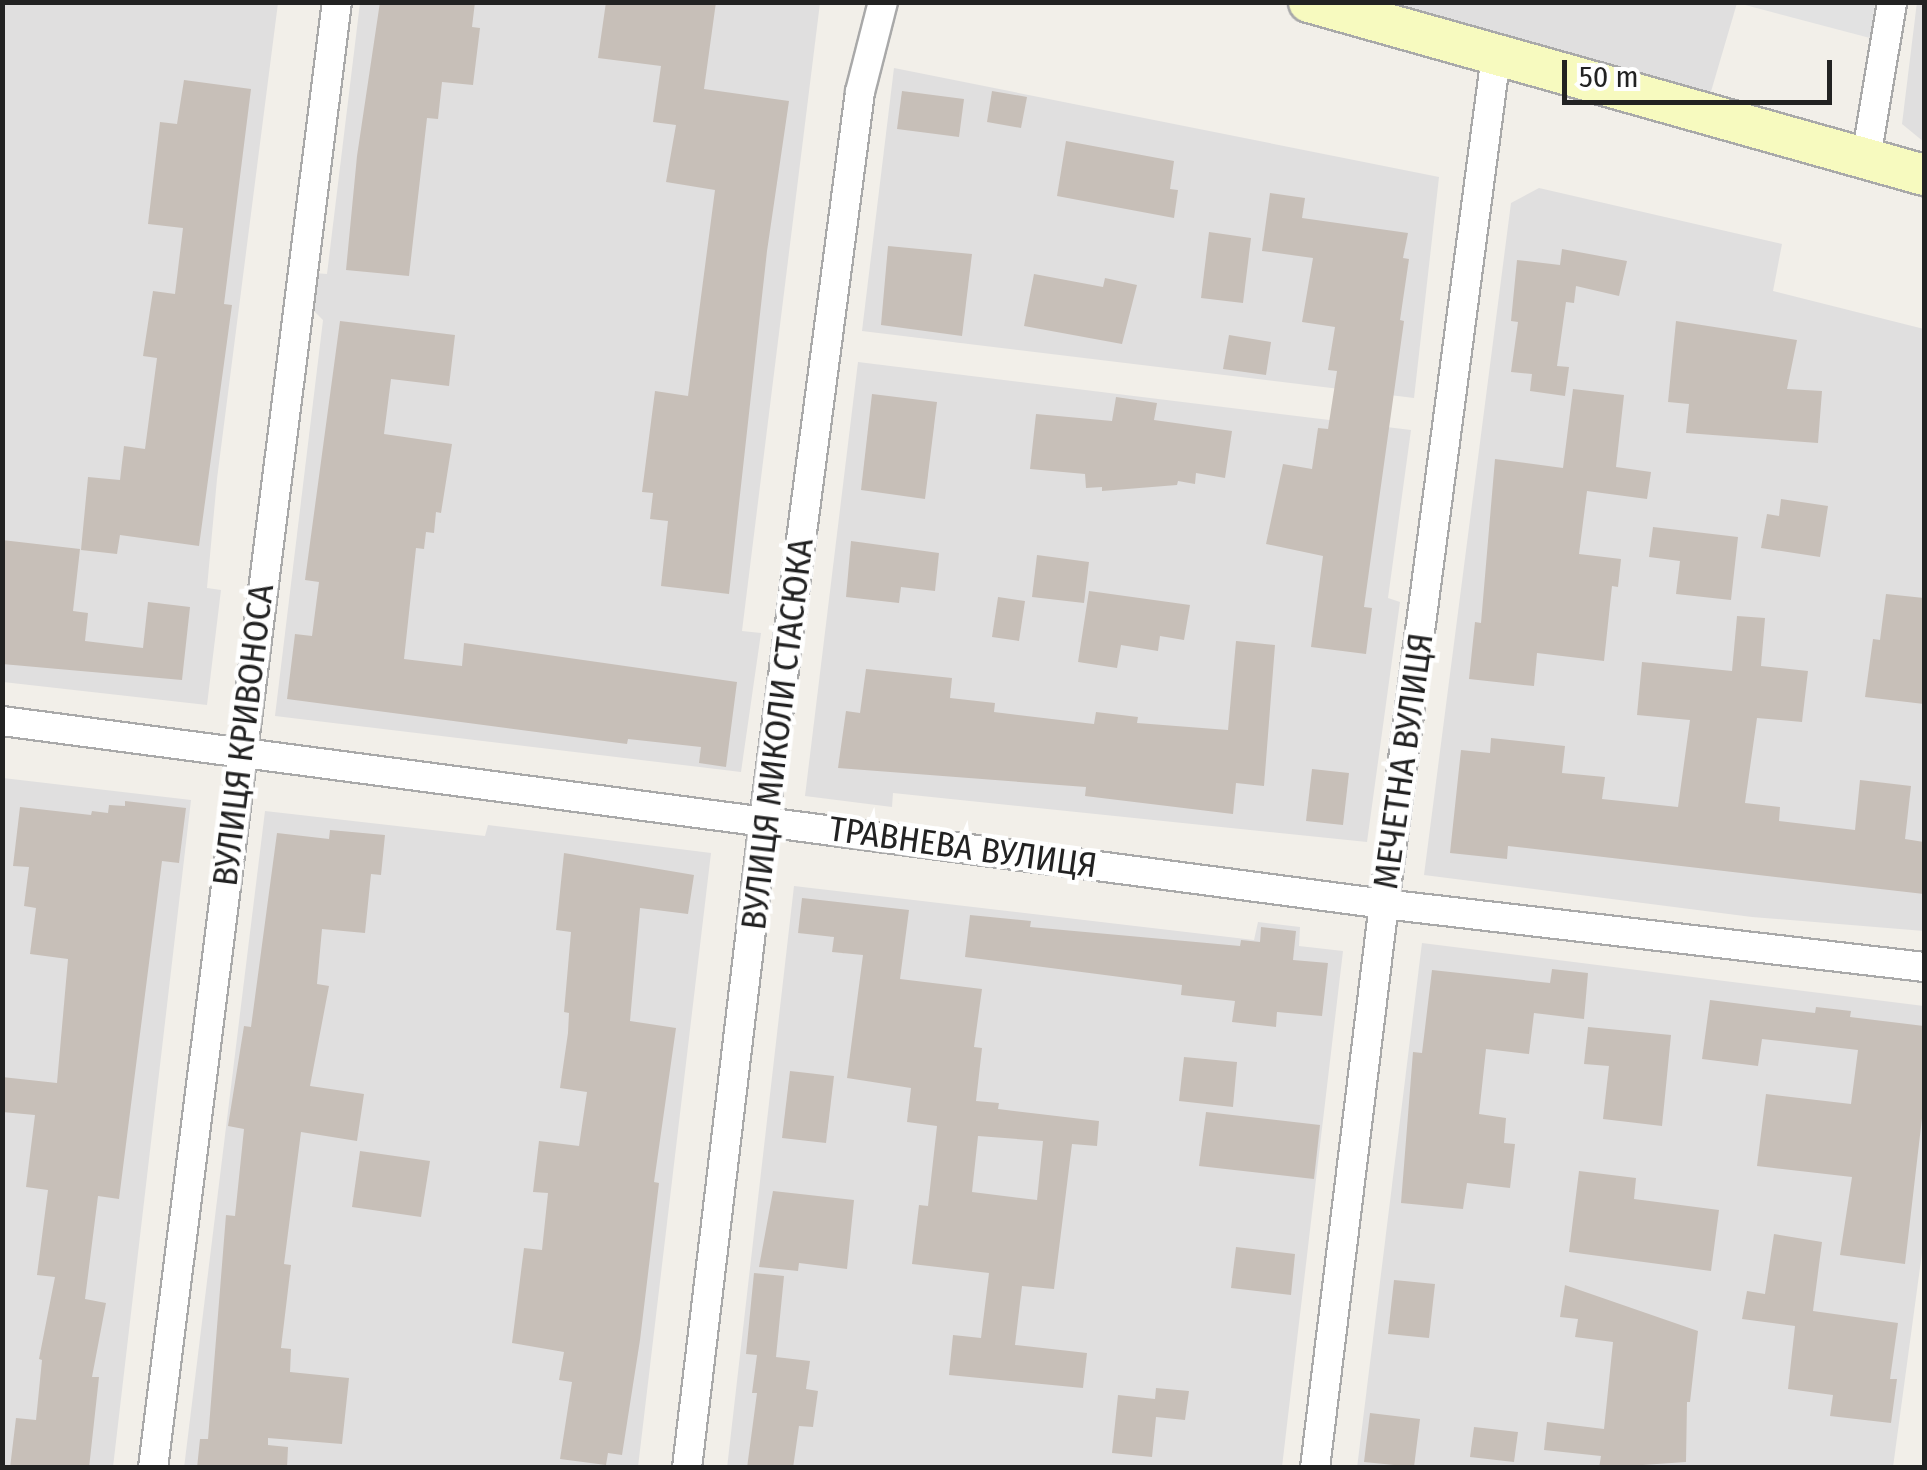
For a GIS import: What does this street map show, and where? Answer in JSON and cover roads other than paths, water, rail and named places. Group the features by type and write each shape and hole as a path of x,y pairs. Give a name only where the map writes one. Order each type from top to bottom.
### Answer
{"main road":[{"path":"1309,2 1924,175"}],"street":[{"name":"ВУЛИЦЯ КРИВОНОСА","path":"153,1468 337,2"},
{"name":"ВУЛИЦЯ МИКОЛИ СТАСЮКА","path":"688,1468 764,821 860,92 883,2"},
{"path":"1866,158 1892,2"},
{"name":"МЕЧЕТНА ВУЛИЦЯ","path":"1315,1468 1384,904 1496,55"},
{"name":"ТРАВНЕВА ВУЛИЦЯ","path":"2,721 1384,904 1924,967"}]}
